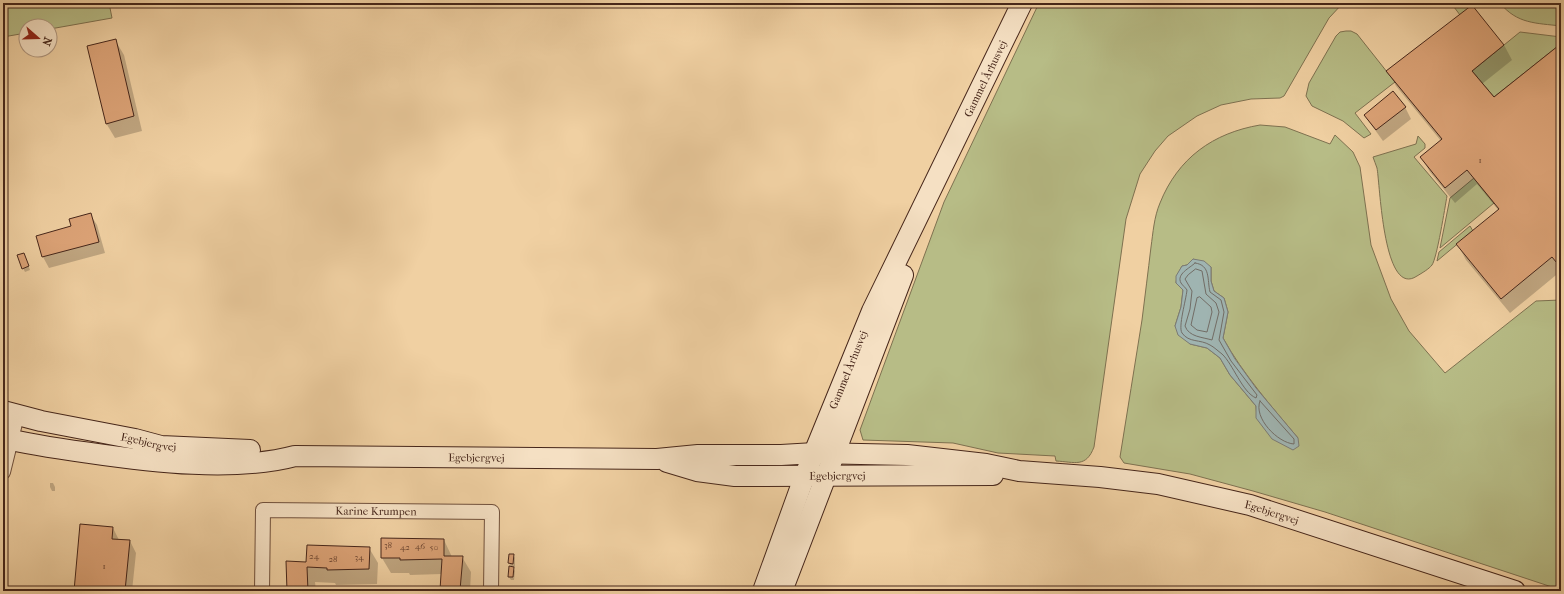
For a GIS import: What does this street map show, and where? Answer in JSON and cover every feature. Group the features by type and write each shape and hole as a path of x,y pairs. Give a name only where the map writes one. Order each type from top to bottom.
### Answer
{"street":[{"name":"Gammel Århusvej","path":"763,591 805,476 872,311 1022,3"},
{"name":"Gammel Århusvej","path":"782,591 949,155"},
{"name":"Egebjergvej","path":"10,413 161,446 279,452 295,456 657,459 698,455 781,455 814,453 907,455 986,464 1019,471 1100,477 1158,484 1250,505 1515,591"},
{"path":"3,472 10,413"},
{"path":"7,439 26,429 112,444 144,448 161,446"},
{"name":"Egebjergvej","path":"7,439 132,459 168,462 278,461 295,456"},
{"name":"Egebjergvej","path":"657,459 697,470 735,476 985,476 1019,471"},
{"name":"Karine Krumpen","path":"262,591 263,510 271,510 492,512 491,591"}],"green space":[{"path":"3,3 109,3 112,18 58,28 58,18 18,18 18,34 3,37"},
{"path":"1039,3 1343,3 1329,18 1284,96 1280,98 1251,99 1221,105 1197,116 1168,136 1155,151 1140,174 1126,219 1094,447 1091,454 1087,458 1083,461 1074,463 1056,461 1055,456 998,453 953,443 863,440 860,430 944,202"},
{"path":"1451,3 1465,3 1464,4 1468,9 1460,15"},
{"path":"1500,3 1561,3 1561,26 1535,23 1520,19 1506,10"},
{"path":"1351,31 1357,34 1395,82 1355,113 1371,134 1364,138 1343,121 1312,106 1306,96 1309,83 1336,36 1340,32"},
{"path":"1520,32 1561,37 1561,50 1558,46 1494,97 1472,71"},
{"path":"1260,125 1285,127 1330,144 1335,135 1353,152 1360,167 1371,245 1391,299 1409,331 1445,373 1536,301 1561,300 1561,590 1325,512 1253,491 1190,474 1124,463 1120,457 1142,320 1154,225 1158,208 1168,187 1187,161 1212,141 1243,129","holes":["1193,259 1211,267 1211,281 1214,291 1224,298 1228,312 1223,338 1248,377 1298,438 1257,418 1256,406 1230,375 1220,358 1207,348 1190,344 1175,326 1181,307 1183,290 1176,283 1177,276 1182,266 1187,265"]},
{"path":"1418,136 1425,144 1425,148 1414,157 1447,196 1432,265 1417,276 1406,279 1397,271 1390,256 1385,236 1377,168 1373,157 1416,144"},
{"path":"1474,178 1494,203 1440,248 1450,198"},
{"path":"1470,226 1473,231 1437,261 1439,252"}],"water":[{"path":"1193,259 1204,261 1211,267 1211,281 1214,291 1224,298 1228,312 1223,338 1235,359 1256,388 1298,438 1299,446 1293,450 1272,439 1256,418 1256,406 1230,375 1220,358 1207,348 1190,344 1178,335 1175,326 1181,307 1183,290 1176,283 1176,276 1182,266 1187,265"}],"building":[{"path":"1472,5 1504,45 1472,71 1494,97 1558,46 1561,50 1561,268 1552,257 1501,299 1456,244 1499,209 1467,170 1445,188 1420,157 1442,139 1386,71"},
{"path":"116,39 134,116 106,124 87,46"},
{"path":"1393,91 1406,107 1376,130 1364,115"},
{"path":"91,213 99,242 42,257 36,236 71,226 69,219"},
{"path":"24,253 29,266 22,269 17,255"},
{"path":"80,524 113,527 112,539 130,540 125,591 74,591"},
{"path":"381,538 444,539 444,556 463,556 460,590 462,591 440,590 442,559 400,560 400,558 381,558"},
{"path":"307,545 370,547 369,569 327,570 327,568 307,567 308,591 287,591 286,561 306,562"},
{"path":"509,554 514,554 513,564 508,563"},
{"path":"509,566 514,567 513,577 508,577"}]}
